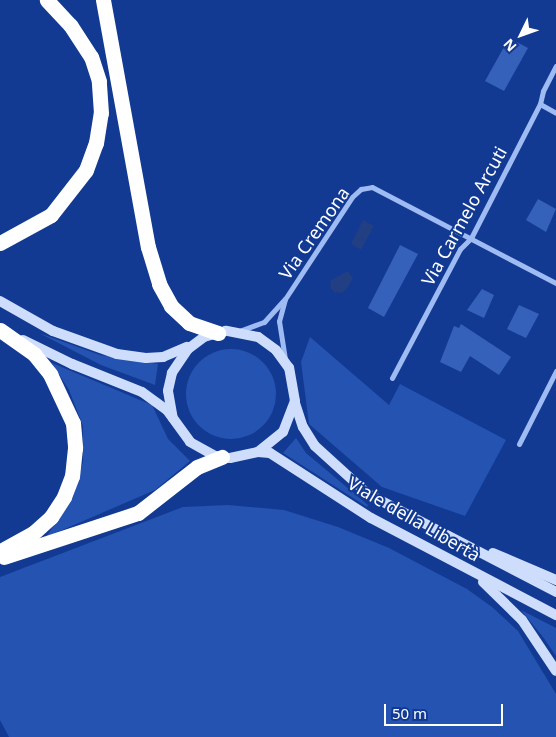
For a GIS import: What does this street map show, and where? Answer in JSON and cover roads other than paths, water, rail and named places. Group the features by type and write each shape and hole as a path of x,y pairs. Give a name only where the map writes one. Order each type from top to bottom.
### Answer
{"highway":[{"path":"0,243 51,215 86,170 96,143 101,113 99,81 91,57 70,25 47,0"},
{"path":"103,0 148,247 158,284 171,306 189,323 218,333"},
{"path":"0,329 34,354 50,374 73,422 75,448 72,476 64,497 51,517 33,532 0,551"},
{"path":"0,559 138,513 192,470 222,457"}],"main road":[{"name":"Viale della Libertà","path":"0,301 53,331 117,354 146,358 164,356 218,333 237,332 268,343 288,366 295,401 303,427 331,463 368,494 556,592"},
{"name":"Viale della Libertà","path":"0,329 72,364 142,392 158,401 190,442 222,457 258,452 270,453 371,518 556,614"},
{"name":"Viale della Libertà","path":"173,418 169,400 172,372 181,356 195,343"},
{"path":"258,452 283,432 295,401"},
{"path":"407,515 556,580"},
{"path":"447,558 500,595 522,620 556,671"}],"street":[{"name":"Via Carmelo Arcuti","path":"392,378 460,249 471,238 540,104 543,91 556,66"},
{"path":"540,104 556,113"},
{"name":"Via Cremona","path":"237,332 264,322 285,299 352,197 361,189 372,187 556,283"},
{"name":"Via Cremona","path":"285,299 279,335 288,366"},
{"path":"519,444 556,371"}]}
